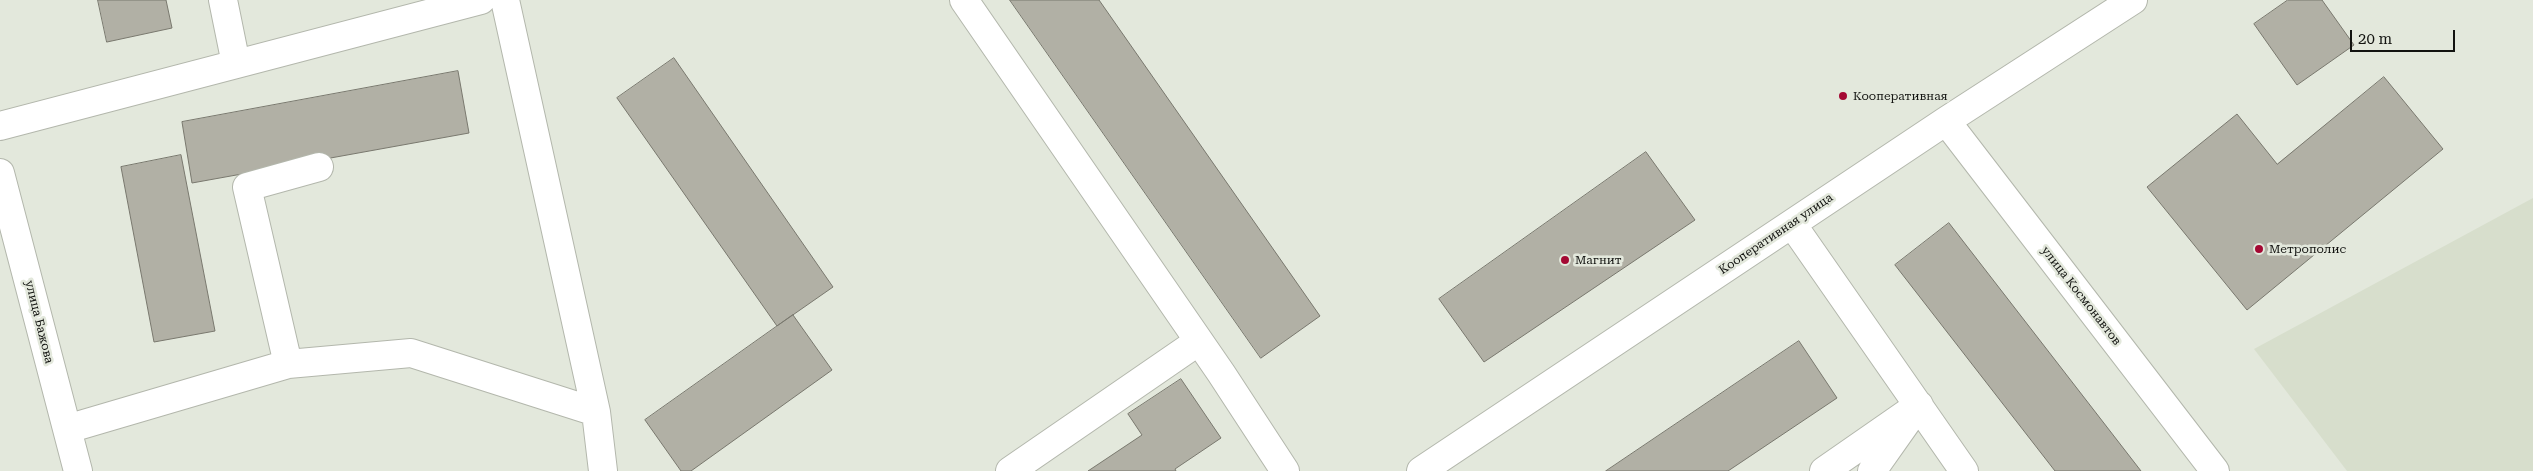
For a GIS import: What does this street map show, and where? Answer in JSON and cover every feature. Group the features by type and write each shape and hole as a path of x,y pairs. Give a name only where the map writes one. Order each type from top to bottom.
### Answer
{"street":[{"path":"223,0 236,64"},
{"path":"0,126 481,0"},
{"path":"505,0 596,412 603,471"},
{"path":"964,0 1199,341 1285,471"},
{"name":"Кооперативная улица","path":"1422,471 1946,121 2133,0"},
{"name":"улица Космонавтов","path":"1946,121 2215,471"},
{"path":"288,364 247,187 319,167"},
{"name":"улица Бажова","path":"0,173 78,471"},
{"path":"1792,224 1964,471"},
{"path":"1010,471 1199,341"},
{"path":"67,429 288,364 411,353 596,412"},
{"path":"1824,471 1919,405"},
{"path":"1872,471 1919,405"}],"shaded area":[{"path":"2533,198 2533,471 2347,471 2254,349"}],"building":[{"path":"98,0 166,0 172,28 107,42"},
{"path":"1010,0 1099,0 1320,316 1261,358"},
{"path":"2288,0 2322,0 2354,45 2297,85 2254,24"},
{"path":"674,58 833,287 777,326 617,98"},
{"path":"458,71 469,133 192,183 182,122"},
{"name":"Метрополис","path":"2384,77 2443,149 2247,310 2147,187 2237,114 2277,164"},
{"name":"Магнит","path":"1646,152 1695,220 1484,362 1439,299"},
{"path":"181,155 215,331 154,342 121,167"},
{"path":"1949,223 2141,471 2055,471 1895,265"},
{"path":"793,315 832,370 691,471 681,471 645,420"},
{"path":"1799,341 1837,398 1728,471 1606,471"},
{"path":"1181,379 1221,438 1175,469 1176,471 1088,471 1142,435 1128,414"}],"place":[{"name":"Кооперативная","path":"1843,96"},
{"name":"Метрополис","path":"2259,249"},
{"name":"Магнит","path":"1565,260"}]}
